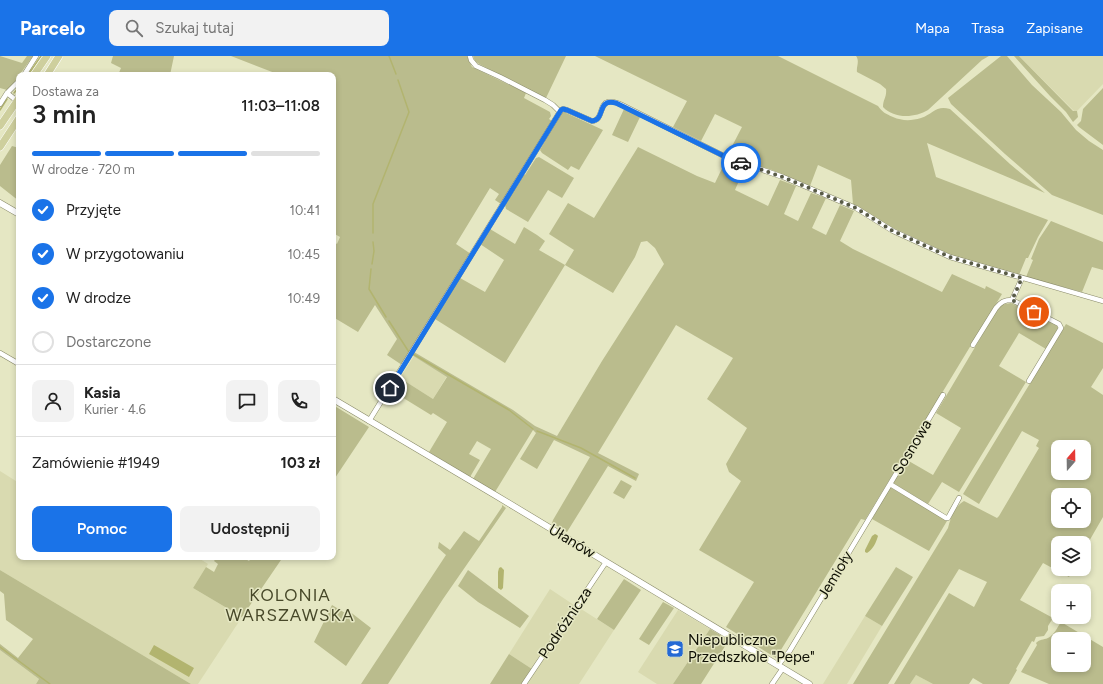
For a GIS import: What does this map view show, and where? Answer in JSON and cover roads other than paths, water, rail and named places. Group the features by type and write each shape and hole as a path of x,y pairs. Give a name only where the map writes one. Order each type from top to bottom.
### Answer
{"main road":[{"path":"36,72 47,56"},
{"path":"49,72 59,56"},
{"path":"0,126 16,102"},
{"path":"0,147 16,123"}],"street":[{"path":"26,72 36,56"},
{"path":"470,56 471,60 476,66 545,100 554,105 560,112"},
{"path":"0,104 7,92 16,84"},
{"path":"7,92 16,98"},
{"path":"370,421 563,109 595,121 598,119 606,102 616,103 728,158 783,177 856,208 893,231 950,257 1103,301"},
{"path":"0,203 16,212"},
{"path":"1012,300 1022,278"},
{"path":"973,345 996,308 1005,300 1012,300 1060,326 1061,328 1029,381"},
{"path":"0,353 16,362"},
{"name":"Sosnowa","path":"943,395 890,484 946,518 948,518 959,498"},
{"name":"Ułanów","path":"336,401 809,684"},
{"name":"Jemioły","path":"772,684 780,666 890,484"},
{"name":"Podróżnicza","path":"524,684 606,562"}],"waterway":[{"path":"30,72 41,56"},
{"path":"389,56 396,74"},
{"path":"373,233 373,204 409,112 398,80"},
{"path":"0,110 7,99"},
{"path":"372,264 374,251 373,242"},
{"path":"371,269 369,289 386,317"},
{"path":"389,321 409,352"},
{"path":"413,354 509,410 533,429"},
{"path":"537,431 581,448 635,478"},
{"path":"0,647 50,684"}],"place":[{"name":"Niepubliczne Przedszkole \"Pepe\"","path":"675,649"}],"district":[{"name":"KOLONIA WARSZAWSKA","path":"290,605"}]}
